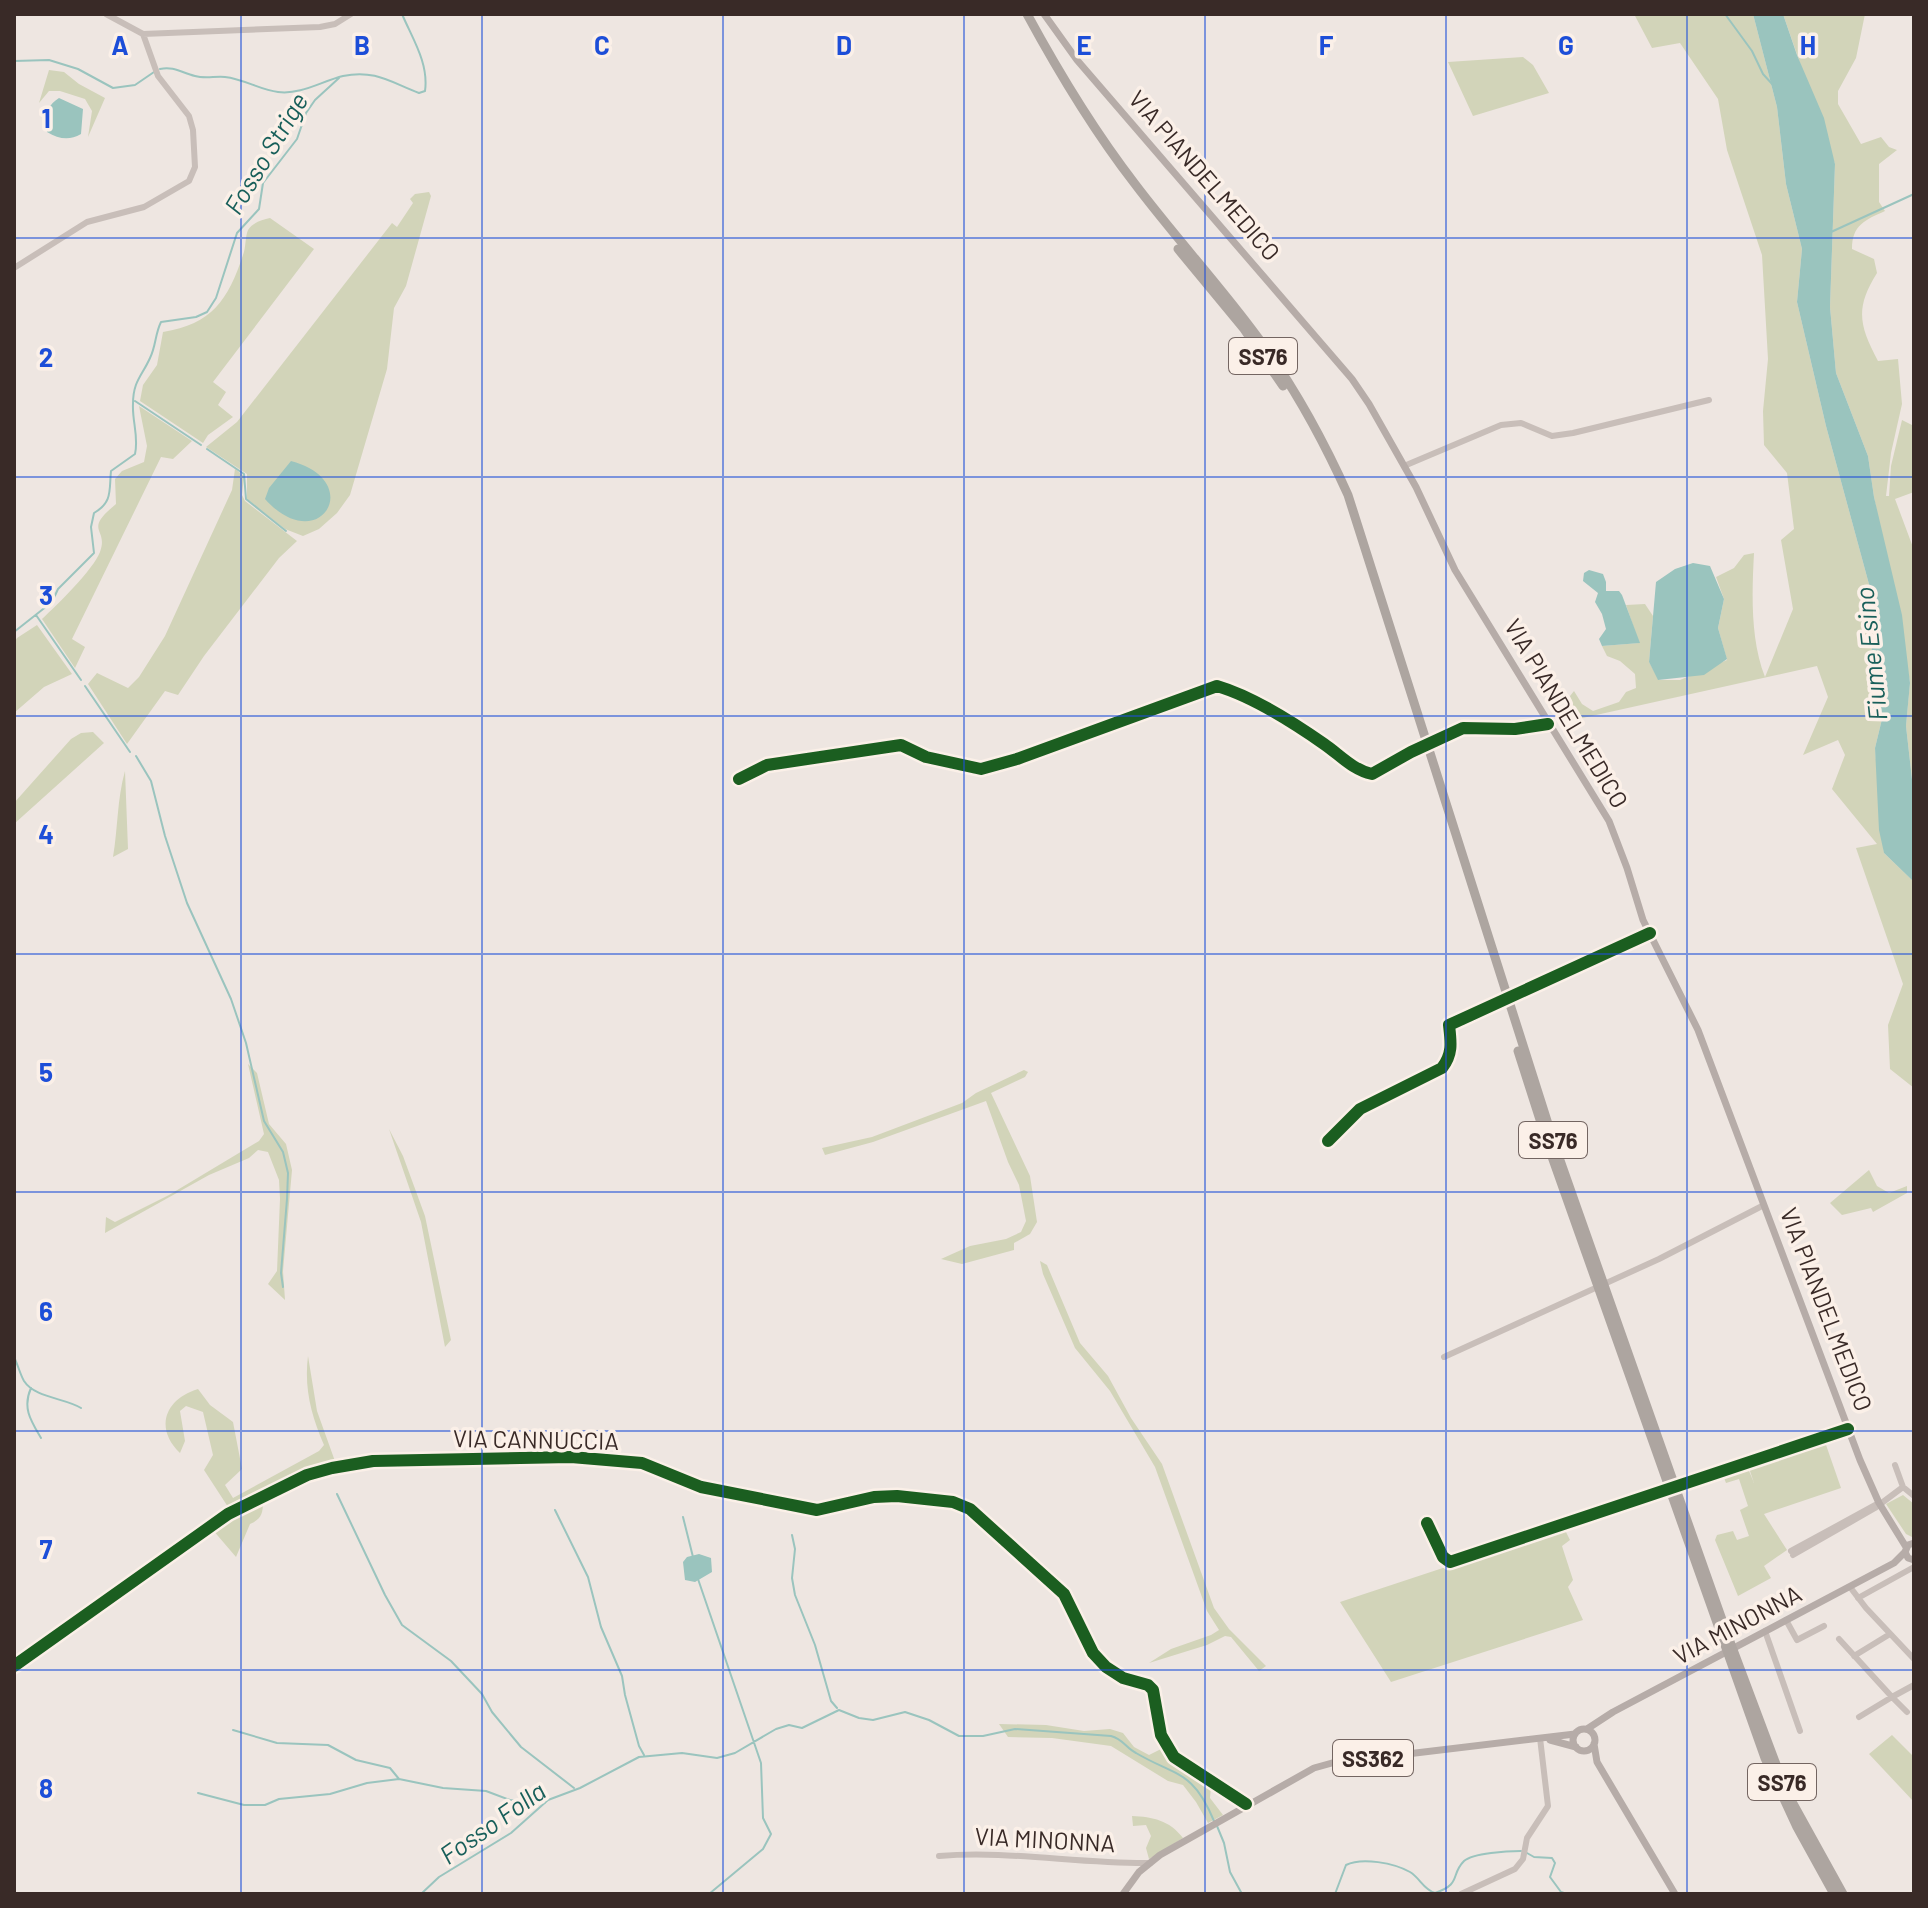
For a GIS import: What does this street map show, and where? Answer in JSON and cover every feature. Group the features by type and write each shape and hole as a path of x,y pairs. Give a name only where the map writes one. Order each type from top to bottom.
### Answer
{"highway":[{"name":"SS76","path":"1021,14 1097,140 1129,186 1244,329 1313,436 1342,497 1426,746"},
{"name":"SS76","path":"1027,14 1101,137 1249,326 1284,376 1319,433 1348,495 1508,1006 1550,1151 1598,1276 1779,1792 1834,1894"},
{"name":"SS76","path":"1734,1665 1802,1823 1845,1894"}],"main road":[{"name":"VIA PIANDELMEDICO","path":"1044,14 1077,60 1352,379 1404,466 1455,570 1609,821 1650,933 1698,1030 1848,1429 1879,1503 1911,1554"},
{"name":"VIA MINONNA","path":"1587,1729 1911,1554"},
{"path":"1575,1734 1573,1741 1579,1749 1590,1749 1600,1722"},
{"path":"1587,1729 1595,1740"},
{"name":"SS362","path":"1575,1734 1587,1729"},
{"name":"VIA MINONNA","path":"1123,1894 1150,1863 1246,1804 1314,1768 1332,1763 1575,1734"},
{"name":"VIA MINONNA","path":"1540,1738 1579,1749"},
{"name":"SS362","path":"1595,1740 1597,1762"},
{"name":"SS362","path":"1579,1749 1597,1762 1675,1894"}],"street":[{"path":"106,14 143,34 320,27 335,24 351,14"},
{"path":"14,268 87,222 144,207 189,181 195,167 189,116 158,76 143,34"},
{"path":"1404,466 1501,425 1521,423 1552,436 1563,435 1709,400"},
{"path":"739,779 767,765 901,745 926,757 981,769 1017,759 1217,686 1282,719 1322,743 1359,771 1372,774 1463,728 1515,729 1548,724"},
{"path":"1328,1141 1360,1109 1442,1068 1449,1059 1452,1045 1449,1025 1650,933"},
{"path":"1444,1357 1659,1259 1764,1205"},
{"path":"1427,1523 1443,1557 1450,1562 1848,1429"},
{"name":"VIA CANNUCCIA","path":"14,1666 228,1514 307,1475 373,1461 446,1458 571,1457 642,1463 701,1487 800,1507 824,1509 874,1497 897,1496 953,1502 970,1509 1064,1594 1093,1653 1106,1667 1123,1678 1148,1685 1153,1690 1161,1735 1174,1757 1246,1804"},
{"path":"1895,1465 1903,1487 1914,1496"},
{"path":"1792,1553 1903,1487"},
{"path":"1858,1598 1911,1554"},
{"path":"1850,1587 1914,1658"},
{"path":"1786,1620 1797,1640 1824,1626"},
{"path":"1765,1631 1800,1731"},
{"path":"1854,1656 1890,1634"},
{"path":"1839,1639 1907,1712"},
{"path":"1859,1717 1914,1685"},
{"path":"1461,1894 1515,1869 1527,1838 1548,1806 1540,1738"},
{"path":"1542,1752 1556,1741"},
{"name":"VIA MINONNA","path":"939,1856 996,1855 1086,1863 1150,1863"}],"green space":[{"path":"1634,14 1753,14 1777,107 1786,184 1802,249 1797,302 1826,426 1876,610 1869,673 1882,719 1875,748 1884,853 1914,882 1914,1088 1890,1069 1888,1025 1903,984 1856,848 1877,844 1832,789 1845,755 1838,740 1803,755 1828,697 1817,666 1560,723 1573,709 1570,696 1574,691 1582,704 1593,711 1619,702 1626,692 1636,688 1635,674 1620,661 1607,656 1602,646 1639,643 1626,605 1645,604 1653,616 1649,662 1659,680 1680,680 1727,660 1718,628 1724,599 1716,577 1734,568 1744,555 1754,553 1754,631 1765,677 1793,609 1781,540 1794,529 1787,473 1764,445 1763,411 1768,359 1762,255 1727,150 1718,99 1680,43 1652,48"},
{"path":"1783,14 1865,14 1856,58 1838,91 1838,104 1861,144 1881,137 1889,147 1897,150 1879,164 1879,202 1885,211 1861,224 1854,234 1852,249 1874,259 1877,273 1863,307 1867,337 1878,361 1898,359 1902,404 1891,453 1886,496 1889,496 1891,466 1902,420 1914,426 1914,492 1895,499 1914,550 1914,797 1906,726 1910,682 1868,456 1836,373 1830,307 1835,164"},
{"path":"1523,57 1533,65 1549,93 1473,116 1448,62"},
{"path":"49,70 64,72 105,98 88,137 92,111 85,99 49,91 39,103"},
{"path":"429,192 431,196 406,286 394,308 387,369 350,495 337,513 319,529 303,536 285,529 247,499 247,474 206,447 237,422 392,223 397,227 413,203 410,199 415,194"},
{"path":"270,218 314,249 213,382 226,392 218,405 233,417 208,435 203,443 140,401 143,385 157,365 163,332 194,323 216,307 237,271 248,230 255,223"},
{"path":"139,406 192,441 173,459 161,457 72,639 85,647 75,668 42,619 74,587 100,552 102,538 98,525 116,504 115,479 122,471 144,462 147,446"},
{"path":"235,469 244,476 242,495 245,501 297,541 279,558 178,695 165,691 127,744 88,684 97,673 128,688 139,677 165,636 232,490"},
{"path":"37,625 72,674 44,687 14,713 14,643"},
{"path":"93,732 104,743 14,824 14,803 71,739 81,733"},
{"path":"125,771 128,849 113,857 120,792"},
{"path":"248,1064 257,1073 269,1124 286,1144 292,1170 283,1271 285,1300 268,1284 277,1271 280,1199 279,1180 268,1152 258,1150 249,1158 209,1175 105,1233 106,1217 115,1222 169,1195 259,1141 264,1134"},
{"path":"1024,1070 1028,1072 1025,1077 991,1093 1030,1176 1037,1222 1030,1234 1014,1243 1014,1250 962,1264 941,1259 970,1246 1006,1239 1021,1232 1026,1221 1019,1185 986,1101 873,1142 825,1155 822,1148 872,1137 962,1103"},
{"path":"389,1129 403,1156 425,1216 451,1340 445,1347 421,1222"},
{"path":"1869,1170 1877,1186 1889,1193 1907,1186 1907,1193 1873,1212 1871,1208 1842,1215 1830,1203"},
{"path":"1040,1261 1047,1265 1080,1343 1108,1376 1162,1464 1214,1608 1229,1629 1266,1666 1259,1671 1231,1637 1225,1636 1207,1645 1149,1663 1171,1649 1219,1630 1207,1611 1155,1467 1110,1391 1075,1348"},
{"path":"308,1356 317,1411 336,1464 310,1470 230,1510 204,1470 213,1455 203,1412 186,1406 180,1411 185,1441 180,1453 167,1434 167,1415 171,1407 198,1389 210,1405 233,1422 242,1469 225,1485 233,1498 319,1451 324,1445 310,1401"},
{"path":"1825,1442 1841,1488 1764,1514 1787,1550 1764,1566 1771,1578 1738,1596 1715,1540 1717,1535 1733,1531 1737,1540 1749,1536 1740,1510 1748,1506 1739,1479 1726,1483 1723,1475 1747,1466 1754,1483 1749,1468"},
{"path":"1903,1495 1914,1504 1914,1538 1906,1534 1886,1504"},
{"path":"263,1502 261,1516 250,1524 236,1557 212,1529"},
{"path":"1564,1528 1570,1540 1562,1546 1573,1580 1568,1587 1583,1620 1391,1682 1340,1602"},
{"path":"999,1724 1046,1725 1084,1731 1110,1729 1123,1733 1134,1747 1149,1755 1163,1748 1183,1768 1211,1786 1210,1798 1223,1815 1208,1823 1183,1785 1168,1781 1111,1746 1052,1738 1008,1737"},
{"path":"1892,1735 1914,1757 1914,1802 1869,1754"},
{"path":"1132,1816 1160,1821 1183,1838 1149,1859 1146,1848 1151,1836 1146,1825 1133,1826"}],"water":[{"path":"1753,14 1783,14 1824,118 1835,164 1830,307 1836,373 1868,456 1874,497 1902,615 1910,683 1906,726 1914,797 1914,882 1884,853 1879,830 1875,748 1882,719 1869,673 1876,610 1826,426 1797,302 1802,249 1786,184 1777,107"},
{"path":"59,98 83,109 81,134 64,138 47,132 47,113"},
{"path":"291,461 314,471 327,484 330,498 327,510 317,519 303,521 285,515 265,499 269,488"},
{"path":"1693,563 1710,566 1724,599 1718,628 1727,659 1704,675 1658,680 1649,662 1656,582 1675,569"},
{"path":"1589,570 1603,574 1606,591 1619,591 1622,595 1640,643 1602,646 1599,639 1606,629 1595,602 1598,593 1583,581 1584,573"},
{"path":"699,1554 711,1558 712,1572 695,1582 685,1580 683,1562 687,1557"}],"waterway":[{"name":"Fosso Strige","path":"160,69 174,69 199,77 232,78 271,91 287,92 303,90 343,76 365,74 419,93 425,91 424,71 419,51 402,14"},
{"path":"1725,14 1773,85"},
{"path":"14,61 49,60 78,69 113,88 135,85 154,72"},
{"name":"Fosso Strige","path":"14,632 52,602 58,589 94,553 91,527 94,513 107,500 111,471 135,454 133,396 138,379 152,354 161,322 196,317 207,312 216,298 237,233 259,209 263,183 297,139 306,113 315,100 339,78"},
{"path":"1831,232 1914,194"},
{"path":"135,401 201,445"},
{"path":"207,449 244,474 246,499 286,531"},
{"path":"36,615 81,680"},
{"path":"85,686 130,752"},
{"path":"136,756 151,781 187,903 231,999 246,1043 264,1121 283,1152 288,1173 281,1273 283,1287"},
{"path":"14,1357 29,1387 81,1408"},
{"path":"31,1388 28,1408 41,1438"},
{"path":"337,1494 402,1625 451,1661 482,1694 492,1712 521,1747 574,1788"},
{"path":"555,1510 588,1577 601,1627 622,1676 639,1746 644,1755"},
{"path":"683,1517 693,1557"},
{"path":"792,1535 795,1595 815,1645 831,1701 837,1708"},
{"path":"698,1579 761,1763 763,1818 771,1834 763,1849 709,1894"},
{"name":"Fosso Folla","path":"421,1894 439,1877 511,1833 548,1800 580,1788 639,1757 682,1753 717,1758 735,1753 776,1729 789,1725 802,1728 839,1710 873,1720 905,1712 929,1720 959,1736 983,1736 1015,1729 1111,1736 1191,1783 1214,1821"},
{"path":"233,1730 277,1743 328,1745 356,1760 390,1768 399,1779"},
{"path":"198,1793 244,1805 265,1805 279,1799 330,1794 367,1783 399,1779 443,1788 486,1791 510,1800 545,1803"},
{"name":"Fosso Folla","path":"1217,1826 1230,1872 1242,1894"},
{"name":"Fosso Folla","path":"1335,1894 1346,1865 1360,1861 1403,1869 1435,1893 1452,1883 1460,1866 1468,1858 1521,1851"},
{"name":"Fosso Folla","path":"1527,1853 1534,1857 1552,1858 1555,1863 1550,1877 1561,1892 1567,1894"}],"cycle path":[{"path":"739,779 767,765 901,745 926,757 981,769 1017,759 1217,686 1272,711 1353,766 1372,774 1463,728 1515,729 1548,724"},
{"path":"1328,1141 1360,1109 1442,1068 1450,1053 1449,1025 1650,933"},
{"path":"1427,1523 1443,1557 1450,1562 1848,1429"},
{"path":"14,1666 228,1514 307,1475 373,1461 571,1457 642,1463 701,1487 817,1510 874,1497 897,1496 953,1502 970,1509 1064,1594 1093,1653 1106,1667 1123,1678 1148,1685 1153,1690 1161,1735 1174,1757 1246,1804"}],"water label":[{"name":"Fiume Esino","path":"1870,654"}]}
